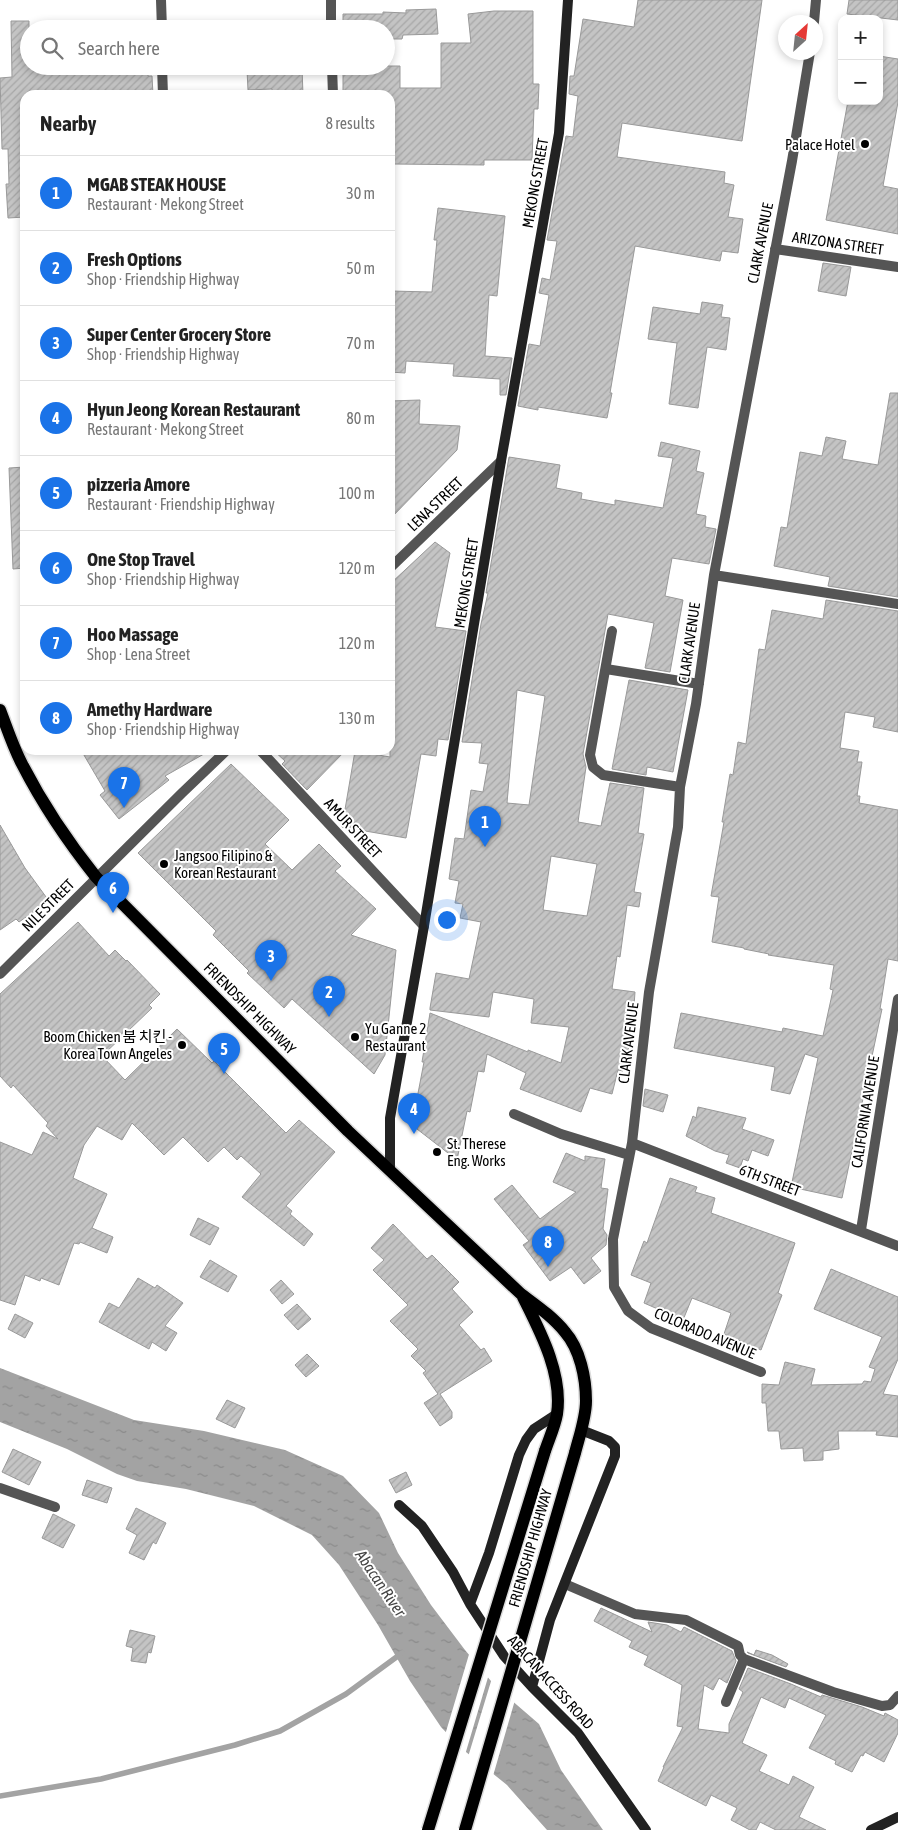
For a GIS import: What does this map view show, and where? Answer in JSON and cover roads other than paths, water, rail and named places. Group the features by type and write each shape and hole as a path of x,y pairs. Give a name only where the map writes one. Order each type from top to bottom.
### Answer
{"main road":[{"name":"FRIENDSHIP HIGHWAY","path":"0,710 21,763 39,795 64,836 96,877 348,1131 521,1294 546,1313 566,1333 577,1352 584,1377 586,1402 581,1430 465,1830"},
{"name":"FRIENDSHIP HIGHWAY","path":"428,1830 557,1414 557,1390 551,1360 542,1335 521,1294"}],"street":[{"path":"161,0 162,20"},
{"path":"330,0 331,20"},
{"name":"MEKONG STREET","path":"390,1170 390,1118 424,926 501,461 559,132 568,0"},
{"path":"815,15 816,0"},
{"name":"CLARK AVENUE","path":"613,1239 632,1143 649,992 678,827 680,787 696,704 714,575 792,161 809,60"},
{"path":"162,75 163,90"},
{"path":"332,75 333,90"},
{"name":"ARIZONA STREET","path":"774,249 898,267"},
{"name":"LENA STREET","path":"395,563 501,461"},
{"path":"714,575 898,604"},
{"path":"612,631 590,755 593,767 604,774 680,787"},
{"path":"606,669 699,684"},
{"path":"96,877 222,755"},
{"name":"AMUR STREET","path":"265,755 424,926"},
{"name":"NILE STREET","path":"0,974 60,916 96,877"},
{"name":"CALIFORNIA AVENUE","path":"861,1230 898,999"},
{"path":"514,1114 561,1134 629,1155"},
{"name":"6TH STREET","path":"632,1143 861,1230 898,1246"},
{"name":"COLORADO AVENUE","path":"613,1239 614,1287 628,1311 651,1328 761,1372"},
{"path":"470,1604 489,1553 519,1455 534,1429 557,1414"},
{"path":"532,1687 550,1620 614,1456 615,1447 609,1442 581,1430"},
{"path":"0,1488 55,1507"},
{"name":"ABACAN ACCESS ROAD","path":"400,1505 422,1526 453,1572 470,1604 504,1656 578,1733 646,1830"},
{"path":"565,1584 635,1614 686,1620 738,1646 740,1655 744,1659 833,1692 882,1706 890,1705 898,1696"},
{"path":"726,1702 744,1659"},
{"path":"871,1830 898,1817"}],"water":[{"name":"Abacan River","path":"0,1368 134,1420 204,1431 285,1450 343,1476 379,1513 398,1553 431,1605 465,1650 496,1687 539,1724 561,1770 603,1830 547,1830 507,1785 461,1748 441,1727 410,1681 378,1625 339,1565 312,1535 254,1506 186,1489 137,1481 117,1474 67,1449 0,1422"}],"waterway":[{"path":"0,1796 101,1779 235,1745 280,1731 346,1694 402,1653"}],"place":[{"name":"Palace Hotel","path":"865,144"},
{"name":"Hoo Massage","path":"124,808"},
{"name":"MGAB STEAK HOUSE","path":"485,847"},
{"name":"Jangsoo Filipino & Korean Restaurant","path":"164,864"},
{"name":"One Stop Travel","path":"113,913"},
{"name":"Super Center Grocery Store","path":"271,981"},
{"name":"Fresh Options","path":"329,1017"},
{"name":"Yu Ganne 2 Restaurant","path":"355,1037"},
{"name":"Boom Chicken 붐 치킨 - Korea Town Angeles","path":"182,1045"},
{"name":"pizzeria Amore","path":"224,1074"},
{"name":"Hyun Jeong Korean Restaurant","path":"414,1134"},
{"name":"St. Therese Eng. Works","path":"437,1152"},
{"name":"Amethy Hardware","path":"548,1267"}]}
